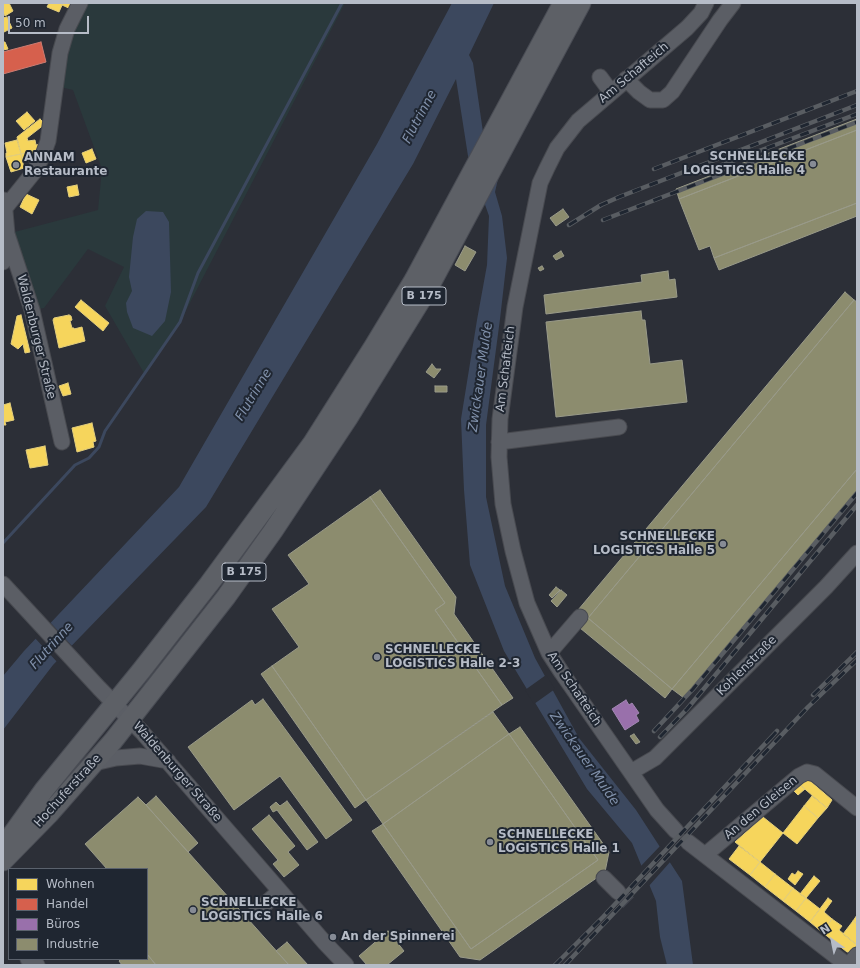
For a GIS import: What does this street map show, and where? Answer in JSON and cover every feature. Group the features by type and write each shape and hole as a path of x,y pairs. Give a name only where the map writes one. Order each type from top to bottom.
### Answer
{"main road":[{"name":"B 175","path":"130,719 226,597 273,531 348,418 429,287 473,204 494,149 564,3"},
{"name":"B 175","path":"115,703 209,584 312,444 414,280 466,185 494,149 581,3"},
{"name":"Hochuferstraße","path":"3,847 44,790 115,703"},
{"name":"Hochuferstraße","path":"3,861 49,814 130,719"}],"street":[{"path":"4,203 34,172 43,155 48,141 60,53 67,29 80,3"},
{"name":"Am Schafteich","path":"676,831 657,810 549,653 527,603 513,551 503,504 499,442 500,419 514,307 540,183 557,148 578,121 687,28 701,13 706,3"},
{"path":"626,79 639,92 650,100 662,100 672,92 733,3"},
{"path":"600,77 611,92"},
{"name":"Waldenburger Straße","path":"4,203 7,234 32,310 62,442"},
{"name":"Waldenburger Straße","path":"3,262 7,234"},
{"path":"499,442 619,427"},
{"name":"Kohlenstraße","path":"631,772 654,758 826,588 857,552"},
{"name":"Waldenburger Straße","path":"3,584 98,688 115,703 168,761 324,943 346,965"},
{"path":"549,653 580,617"},
{"path":"94,763 116,758 140,756 168,761"},
{"name":"An den Gleisen","path":"705,856 799,776 807,772 815,774 857,808"},
{"path":"688,842 848,965 857,955"},
{"path":"604,878 618,892"},
{"path":"256,912 280,891"}],"shaded area":[{"path":"80,3 345,3 180,322 144,373 105,306 124,267 88,249 44,308 32,310 7,234 98,210 102,169 73,90 56,86"}],"water":[{"path":"452,3 494,3 469,55 473,63 483,132 498,179 495,192 502,216 507,258 486,425 486,497 505,586 535,658 579,738 636,810 682,881 693,965 667,965 660,937 656,901 632,843 587,789 504,651 470,565 464,490 461,419 487,265 489,216 468,156 456,79 413,164 206,507 53,665 3,730 3,676 24,651 179,487 377,144"},
{"path":"146,211 163,212 169,222 171,292 165,321 152,336 133,328 127,312 126,303 132,291 129,277 133,237 137,219"}],"pier":[{"path":"49,621 73,647 58,663 34,637"},
{"path":"546,675 555,689 534,704 525,690"},
{"path":"661,845 671,861 648,887 640,867"}],"building: Wohnen":[{"path":"9,3 13,11 5,16 3,12 3,4"},
{"path":"49,3 63,3 59,12 47,7"},
{"path":"63,3 76,3 73,10 62,5"},
{"path":"7,17 12,28 4,32 3,18"},
{"path":"3,42 5,42 8,49 3,50"},
{"path":"27,112 35,121 24,130 16,121"},
{"path":"40,119 45,124 27,138 28,141 35,140 36,145 45,143 44,148 21,154 17,137"},
{"path":"17,140 21,154 6,157 7,153 5,143"},
{"path":"44,148 37,159 23,162 21,154"},
{"path":"92,149 96,159 86,163 82,153"},
{"path":"21,154 24,168 11,172 6,157"},
{"path":"77,185 79,195 69,197 67,187"},
{"path":"26,194 39,200 32,214 20,207"},
{"path":"81,300 109,323 103,331 75,307"},
{"path":"21,315 30,352 25,353 23,344 18,349 11,344 17,316"},
{"path":"69,315 71,316 72,320 70,321 72,328 82,327 85,341 59,348 53,320 54,318"},
{"path":"68,383 71,394 63,396 59,386"},
{"path":"10,403 14,420 5,422 6,425 3,425 3,405"},
{"path":"92,423 96,441 93,442 94,447 77,452 72,428"},
{"path":"45,446 48,465 30,468 26,450"},
{"path":"805,780 809,780 832,800 827,808 799,784"},
{"path":"799,784 805,789 798,795 793,790"},
{"path":"812,796 827,808 818,818 804,806"},
{"path":"804,806 818,818 797,844 783,833"},
{"path":"763,817 783,833 760,862 735,842"},
{"path":"739,846 760,862 750,875 729,859"},
{"path":"760,862 775,874 765,887 750,875"},
{"path":"798,871 803,874 795,885 788,879 792,873 795,875"},
{"path":"775,874 793,888 783,901 765,887"},
{"path":"814,876 820,881 806,898 800,894"},
{"path":"793,888 806,898 796,911 783,901"},
{"path":"806,898 820,909 810,922 796,911"},
{"path":"828,898 832,901 824,912 832,919 822,932 810,922"},
{"path":"857,915 857,924 853,921"},
{"path":"832,919 842,926 839,930 857,945 851,952 847,952 822,932"},
{"path":"853,921 857,924 857,945 843,934"}],"building: Handel":[{"path":"41,42 46,62 3,74 3,52"}],"building: Büros":[{"path":"626,700 629,705 632,703 639,713 636,715 639,721 625,730 612,709"}],"building: Industrie":[{"path":"857,119 857,130 679,199 676,189"},
{"name":"SCHNELLECKE LOGISTICS Halle 4","path":"857,130 857,203 714,258 710,246 699,250 679,199"},
{"path":"857,203 857,216 719,270 714,258"},
{"path":"563,209 569,217 556,226 550,218"},
{"path":"465,246 476,252 465,271 455,265"},
{"path":"561,251 564,256 556,260 553,256"},
{"path":"542,266 544,269 540,271 538,268"},
{"path":"668,271 669,280 675,279 677,297 546,314 544,295 642,282 641,275"},
{"path":"845,292 854,300 588,618 578,610"},
{"name":"SCHNELLECKE LOGISTICS Halle 5","path":"854,300 857,302 857,469 672,689 588,618"},
{"path":"641,311 642,320 645,320 650,364 682,360 687,402 556,417 546,322"},
{"path":"432,364 436,369 441,369 434,378 426,372"},
{"path":"435,386 447,386 447,392 435,392"},
{"path":"857,469 857,492 684,698 672,689"},
{"path":"380,490 456,597 454,614 513,698 502,705 435,610 445,603 370,497"},
{"name":"SCHNELLECKE LOGISTICS Halle 2-3","path":"370,497 445,603 435,610 502,705 366,800 272,666 299,647 272,609 309,584 288,555"},
{"path":"556,587 560,590 552,598 549,595"},
{"path":"561,590 567,595 557,607 551,601"},
{"path":"588,618 672,689 665,698 580,628"},
{"path":"272,666 366,800 355,808 261,674"},
{"path":"263,699 352,820 326,839 280,776 234,810 188,747 252,700 255,705"},
{"path":"493,712 509,734 383,824 366,800"},
{"path":"520,727 609,852 605,872 480,960 460,957 372,831 383,824 471,949 598,860 509,734"},
{"name":"SCHNELLECKE LOGISTICS Halle 1","path":"509,734 598,860 471,949 383,824"},
{"path":"634,734 640,742 636,744 630,736"},
{"path":"156,796 198,843 188,852 146,805"},
{"name":"SCHNELLECKE LOGISTICS Halle 6","path":"138,797 289,965 156,965 148,955 148,868 106,868 85,844"},
{"path":"287,801 318,842 307,850 277,810 273,812 270,807 276,802 280,806"},
{"path":"269,815 295,846 288,852 299,865 284,877 273,864 278,860 252,829"},
{"path":"388,931 404,951 387,965 367,965 359,956"},
{"path":"287,942 308,965 289,965 276,951"},
{"path":"148,955 156,965 122,965 119,961 148,960"}],"waterway":[{"path":"3,543 75,465 89,458 99,447 105,431 180,322 198,273 342,3"}],"tunnel":[{"path":"618,892 630,904"}],"railway":[{"path":"654,169 857,91"},
{"path":"569,225 601,205 619,197 857,105"},
{"path":"699,173 857,114"},
{"path":"603,220 857,122"},
{"path":"654,731 693,689 857,493"},
{"path":"660,737 687,709 857,505"},
{"path":"813,695 857,652"},
{"path":"565,965 808,707 857,660"},
{"path":"555,965 603,917 777,731 767,742"}],"place":[{"name":"SCHNELLECKE LOGISTICS Halle 4","path":"813,164"},
{"name":"ANNAM Restaurante","path":"16,165"},
{"name":"SCHNELLECKE LOGISTICS Halle 5","path":"723,544"},
{"name":"SCHNELLECKE LOGISTICS Halle 2-3","path":"377,657"},
{"name":"SCHNELLECKE LOGISTICS Halle 1","path":"490,842"},
{"name":"SCHNELLECKE LOGISTICS Halle 6","path":"193,910"},
{"name":"An der Spinnerei","path":"333,937"}],"water label":[{"name":"Flutrinne","path":"420,117"},
{"name":"Zwickauer Mulde","path":"481,377"},
{"name":"Flutrinne","path":"254,395"},
{"name":"Flutrinne","path":"52,646"},
{"name":"Zwickauer Mulde","path":"584,759"}]}
